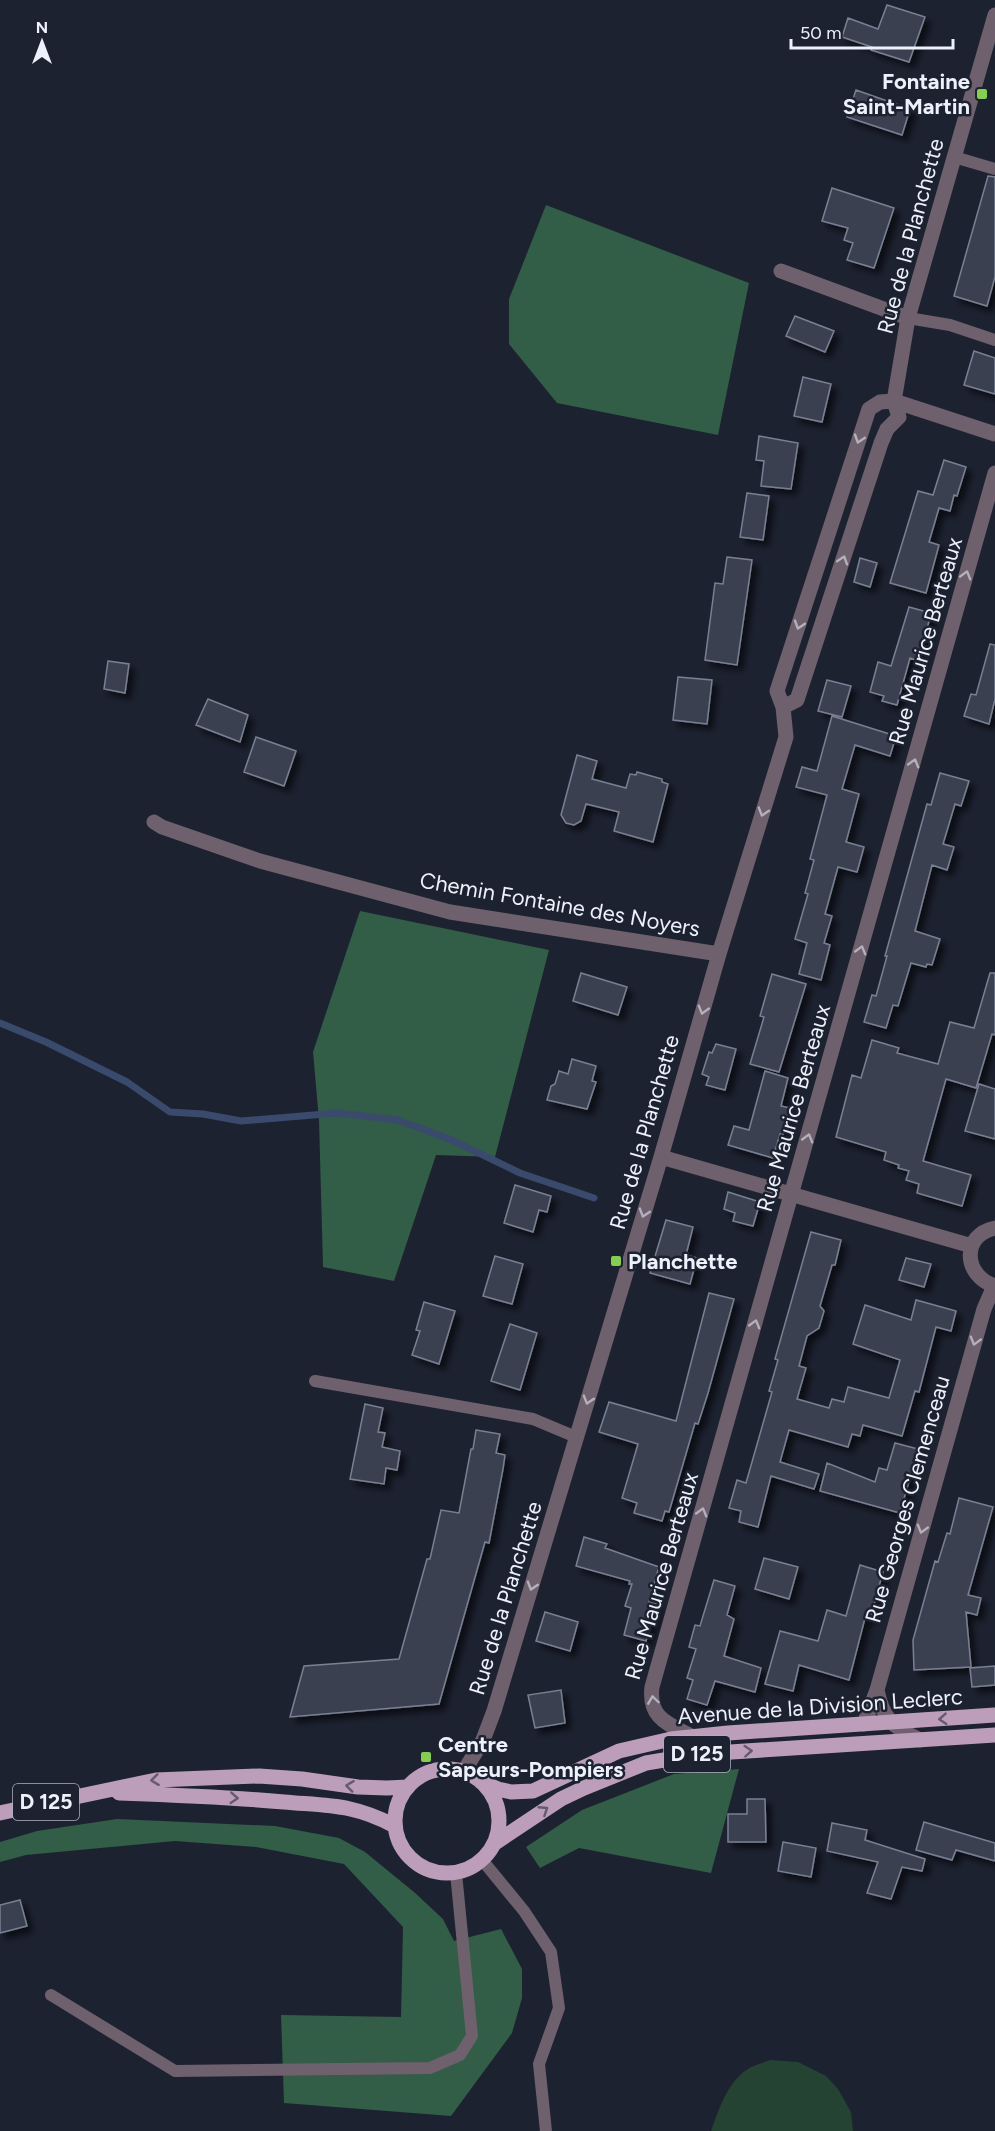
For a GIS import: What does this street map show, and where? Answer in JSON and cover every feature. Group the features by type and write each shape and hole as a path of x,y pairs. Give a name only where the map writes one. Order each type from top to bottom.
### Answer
{"main road":[{"name":"Avenue de la Division Leclerc","path":"481,1782 511,1792 533,1791 619,1751 671,1739 995,1715"},
{"name":"Avenue de la Division Leclerc","path":"495,1843 561,1799 646,1763 700,1754 995,1735"},
{"path":"439,1770 464,1771 481,1782 497,1803 500,1818 499,1834 483,1861 470,1869 442,1874 416,1864 399,1842 395,1826 400,1798 408,1786 426,1773 439,1770"},
{"name":"D 125","path":"0,1813 156,1780 239,1777 302,1779 358,1787 408,1786"},
{"name":"D 125","path":"92,1792 201,1795 330,1805 355,1809 395,1826"}],"street":[{"name":"Rue de la Planchette","path":"783,707 797,700 881,443 887,429 899,417 894,401 908,318 995,15"},
{"path":"781,271 908,318"},
{"name":"Rue de la Planchette","path":"464,1771 483,1740 494,1711 661,1157 719,954 786,738 783,707 777,691 869,409 880,402 894,401"},
{"path":"894,401 995,434"},
{"name":"Rue Maurice Berteaux","path":"693,1737 664,1722 656,1714 651,1696 652,1687 995,473"},
{"name":"Chemin Fontaine des Noyers","path":"154,822 162,827 260,861 450,912 719,954"},
{"path":"661,1157 972,1246"},
{"path":"995,1228 983,1232 972,1246 971,1263 979,1278 995,1286"},
{"name":"Rue Georges Clemenceau","path":"864,1724 877,1690 984,1309 995,1286"},
{"path":"877,1690 880,1707 890,1722 920,1740"}],"lane":[{"path":"954,157 995,169"},
{"path":"908,318 950,325 995,340"},
{"path":"315,1381 533,1419 576,1437"},
{"path":"483,1861 524,1911 551,1952 559,2008 539,2064 546,2131"},
{"path":"51,1995 175,2071 430,2068 460,2055 472,2036 456,1873"}],"green space":[{"path":"546,205 749,283 718,435 557,403 509,344 509,299"},
{"path":"360,911 549,950 495,1157 436,1155 394,1281 323,1267 319,1120 313,1052"},
{"path":"739,1769 711,1873 579,1848 540,1868 526,1847 582,1810 674,1774"},
{"path":"117,1819 275,1826 339,1838 365,1852 443,1919 454,1941 501,1929 522,1969 522,1998 512,2033 451,2116 284,2103 281,2015 401,2017 403,1927 344,1864 256,1847 175,1841 26,1855 0,1862 0,1842 37,1831"},
{"path":"770,2060 798,2062 826,2076 838,2089 851,2112 853,2131 711,2131 734,2081 748,2069"}],"building":[{"path":"887,5 925,17 909,62 871,50 872,47 842,37 848,18 878,29"},
{"path":"856,90 910,109 902,135 847,117"},
{"path":"988,176 995,177 995,277 987,306 954,296"},
{"path":"832,188 894,208 874,268 847,260 853,243 844,240 848,228 822,221"},
{"path":"795,316 834,331 825,352 786,336"},
{"path":"974,351 995,358 995,394 964,385"},
{"path":"803,377 831,384 822,422 794,416"},
{"path":"759,436 798,443 791,489 761,486 764,461 756,460"},
{"path":"944,460 966,467 950,511 939,508 929,542 939,545 926,593 890,583 918,491 933,495"},
{"path":"747,493 769,496 763,540 740,537"},
{"path":"727,557 752,560 737,665 705,660 715,583 723,584"},
{"path":"860,558 877,563 870,587 854,582"},
{"path":"909,607 931,613 919,661 910,658 897,705 882,701 884,696 870,692 878,662 891,666"},
{"path":"990,644 995,645 995,699 989,724 964,716 971,694 976,695"},
{"path":"108,661 129,664 125,693 104,689"},
{"path":"678,677 712,680 707,724 673,720"},
{"path":"827,680 851,686 842,717 818,711"},
{"path":"208,699 248,715 240,742 196,725"},
{"path":"832,716 896,736 890,756 855,745 842,789 859,794 846,842 864,847 857,872 838,867 825,914 832,916 824,943 830,945 821,980 799,974 807,943 795,939 808,894 805,893 814,860 810,859 827,795 796,787 802,767 817,771"},
{"path":"256,737 296,751 284,786 244,772"},
{"path":"577,755 597,761 592,779 626,788 630,774 636,775 637,772 662,779 662,782 668,784 653,842 614,831 619,812 586,804 581,821 574,825 566,823 561,815"},
{"path":"940,773 969,781 961,806 955,804 943,844 954,847 947,870 932,865 915,931 940,939 932,965 927,964 926,967 911,963 898,1006 893,1005 886,1028 864,1022 872,995 876,996 927,804 931,805"},
{"path":"581,973 627,987 618,1015 573,1001"},
{"path":"990,973 995,973 995,1035 992,1034 976,1088 946,1079 923,1161 971,1175 962,1206 917,1193 919,1184 906,1180 909,1171 884,1160 886,1152 836,1137 852,1075 861,1078 872,1040 899,1048 897,1053 938,1064 950,1022 974,1028"},
{"path":"772,974 806,984 779,1072 750,1064 764,1017 760,1016"},
{"path":"716,1044 736,1049 725,1090 706,1085 709,1077 702,1074 709,1052 712,1053"},
{"path":"572,1059 596,1066 592,1081 596,1082 587,1109 547,1100 559,1071 568,1074"},
{"path":"765,1071 788,1078 781,1106 790,1108 783,1135 780,1134 773,1158 728,1145 734,1126 749,1130"},
{"path":"979,1084 995,1089 995,1139 965,1131"},
{"path":"515,1185 551,1196 547,1212 539,1210 533,1232 504,1223"},
{"path":"728,1192 760,1202 753,1226 733,1221 735,1213 724,1209"},
{"path":"666,1220 693,1227 686,1255 697,1258 690,1284 650,1273"},
{"path":"811,1232 841,1240 835,1265 832,1265 820,1306 824,1311 819,1328 807,1336 799,1366 806,1368 797,1399 829,1408 832,1399 844,1402 848,1387 889,1398 900,1360 853,1344 865,1305 911,1320 916,1300 956,1311 951,1331 936,1327 919,1392 915,1391 902,1436 863,1425 860,1436 852,1434 848,1447 789,1430 780,1462 819,1474 814,1489 771,1476 758,1527 739,1522 741,1511 729,1508 737,1480 746,1483 772,1392 769,1391 778,1360 775,1359"},
{"path":"495,1256 523,1264 512,1304 483,1296"},
{"path":"906,1258 931,1264 924,1287 899,1280"},
{"path":"709,1293 734,1299 698,1424 695,1423 669,1512 665,1511 662,1521 634,1513 637,1503 622,1498 638,1444 599,1432 609,1402 676,1421"},
{"path":"424,1302 455,1311 439,1364 412,1355 420,1331 416,1330"},
{"path":"510,1324 537,1333 520,1390 491,1381"},
{"path":"365,1404 383,1408 378,1432 385,1433 382,1447 400,1451 397,1470 386,1468 384,1484 350,1479"},
{"path":"476,1430 500,1434 496,1453 505,1455 489,1543 485,1542 439,1704 290,1717 304,1666 399,1659 427,1559 430,1559 441,1510 459,1513"},
{"path":"895,1443 918,1449 900,1513 820,1491 827,1463 875,1482 879,1468 887,1470"},
{"path":"959,1498 993,1507 968,1595 981,1598 977,1615 966,1612 971,1667 914,1670 913,1640 935,1561 938,1562 947,1533 950,1534"},
{"path":"584,1537 607,1544 605,1548 659,1567 649,1602 656,1604 646,1641 624,1635 631,1608 625,1606 632,1584 629,1584 630,1581 576,1566"},
{"path":"764,1558 798,1567 789,1599 755,1589"},
{"path":"860,1565 883,1572 870,1619 865,1618 849,1680 799,1665 793,1691 765,1684 780,1631 818,1641 827,1610 846,1616"},
{"path":"714,1580 735,1586 727,1615 734,1619 724,1656 761,1668 755,1692 715,1681 707,1705 687,1699 693,1680 687,1678 696,1649 689,1647 695,1625 700,1626"},
{"path":"545,1612 578,1622 570,1651 536,1641"},
{"path":"995,1666 995,1685 972,1687 970,1668"},
{"path":"561,1690 565,1723 535,1728 528,1695"},
{"path":"747,1799 765,1799 766,1842 728,1842 728,1814 747,1814"},
{"path":"924,1822 995,1843 995,1861 956,1850 952,1860 916,1850"},
{"path":"832,1823 867,1830 865,1840 925,1859 922,1871 902,1867 891,1899 867,1893 878,1862 827,1851"},
{"path":"783,1842 816,1848 811,1877 778,1871"},
{"path":"20,1900 27,1926 0,1933 0,1905"}],"waterway":[{"path":"0,1023 46,1042 127,1082 170,1112 203,1114 241,1121 337,1113 398,1120 452,1140 520,1173 594,1198"}],"place":[{"name":"Fontaine Saint-Martin","path":"982,94"},
{"name":"Planchette","path":"616,1261"},
{"name":"Centre Sapeurs-Pompiers","path":"426,1757"}]}
